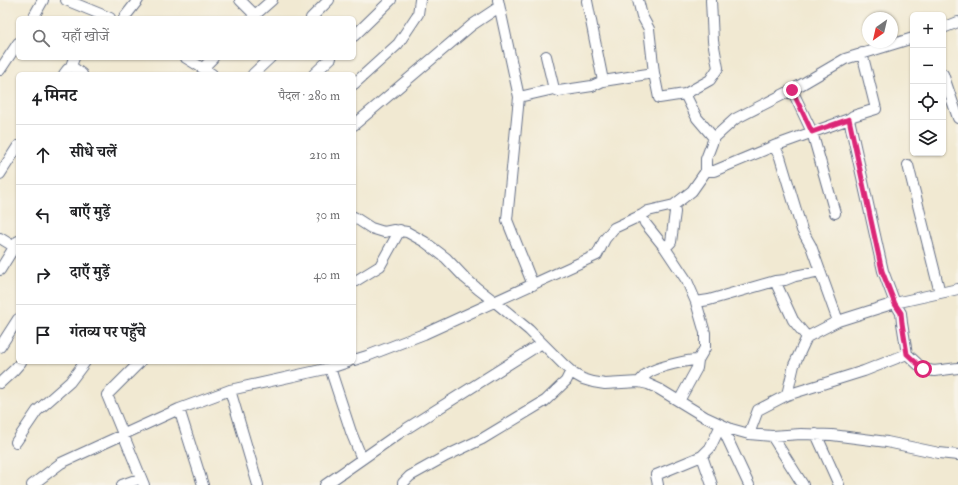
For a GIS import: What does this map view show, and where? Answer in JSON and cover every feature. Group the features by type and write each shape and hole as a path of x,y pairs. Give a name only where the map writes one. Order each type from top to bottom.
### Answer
{"street":[{"path":"34,16 43,0"},
{"path":"68,0 104,16"},
{"path":"126,16 138,0"},
{"path":"240,0 254,16 272,0"},
{"path":"313,16 330,0"},
{"path":"356,34 391,0"},
{"path":"356,82 398,44 418,14 420,0"},
{"path":"590,0 603,81"},
{"path":"638,0 642,16 649,29 654,73 659,98 685,94 710,80 718,68 713,41 711,0"},
{"path":"356,124 472,25 499,4 519,97 507,220 533,285"},
{"path":"946,27 958,22"},
{"path":"356,359 424,334 597,255 605,239 614,228 648,212 674,205 692,191 706,171 706,159 714,138 735,119 792,90 845,58 910,39"},
{"path":"0,70 16,46"},
{"path":"706,171 714,171 774,146 849,119 853,116 876,109 862,53"},
{"path":"546,56 554,89"},
{"path":"189,60 209,72"},
{"path":"203,68 211,60"},
{"path":"255,72 268,60"},
{"path":"316,72 329,60"},
{"path":"69,66 79,72"},
{"path":"519,97 554,89 559,90 592,86 603,81 654,73"},
{"path":"946,83 958,118"},
{"path":"792,90 812,132 835,213"},
{"path":"685,94 698,118 714,138"},
{"path":"849,119 882,271 895,304 901,313 907,354 923,369 934,371 958,368"},
{"path":"774,146 780,157 802,230 812,246 838,321"},
{"path":"0,174 16,149"},
{"path":"908,164 940,293"},
{"path":"665,248 672,242 675,212 674,205"},
{"path":"642,216 645,223 665,248 687,281 696,302 705,333 705,348 698,360 697,368 679,401"},
{"path":"356,218 371,228 384,232 394,230 407,232 435,249 478,289 529,330 574,374 583,379 605,384 639,382 648,384 660,389 705,417 721,425 749,434 772,436 816,434 832,435 887,442 939,453 958,455"},
{"path":"356,281 380,266 400,230"},
{"path":"0,238 16,246"},
{"path":"0,270 16,247"},
{"path":"696,302 709,300 795,276 820,271"},
{"path":"775,281 793,320 807,337"},
{"path":"787,395 794,365 807,337 838,321 895,304 958,289"},
{"path":"0,347 16,322"},
{"path":"325,485 398,434 542,344"},
{"path":"749,434 758,410 787,395 864,370 907,354"},
{"path":"639,382 647,373 655,370 690,360 698,360"},
{"path":"0,383 19,364"},
{"path":"16,442 37,411 70,382 84,364"},
{"path":"122,485 143,482 107,395 138,364"},
{"path":"32,485 61,463 179,409 230,390 342,364"},
{"path":"330,368 351,432 362,459"},
{"path":"404,485 403,483 410,476 446,456 482,439 545,401 566,381 571,371"},
{"path":"230,390 258,485"},
{"path":"179,409 203,485"},
{"path":"658,485 656,475 702,456 710,448 721,425"},
{"path":"721,425 749,485"},
{"path":"816,434 839,485"},
{"path":"772,436 803,485"},
{"path":"702,456 712,485"}],"route":[{"path":"792,90 812,132 849,119 882,271 895,304 902,316 907,354 923,369"}]}
